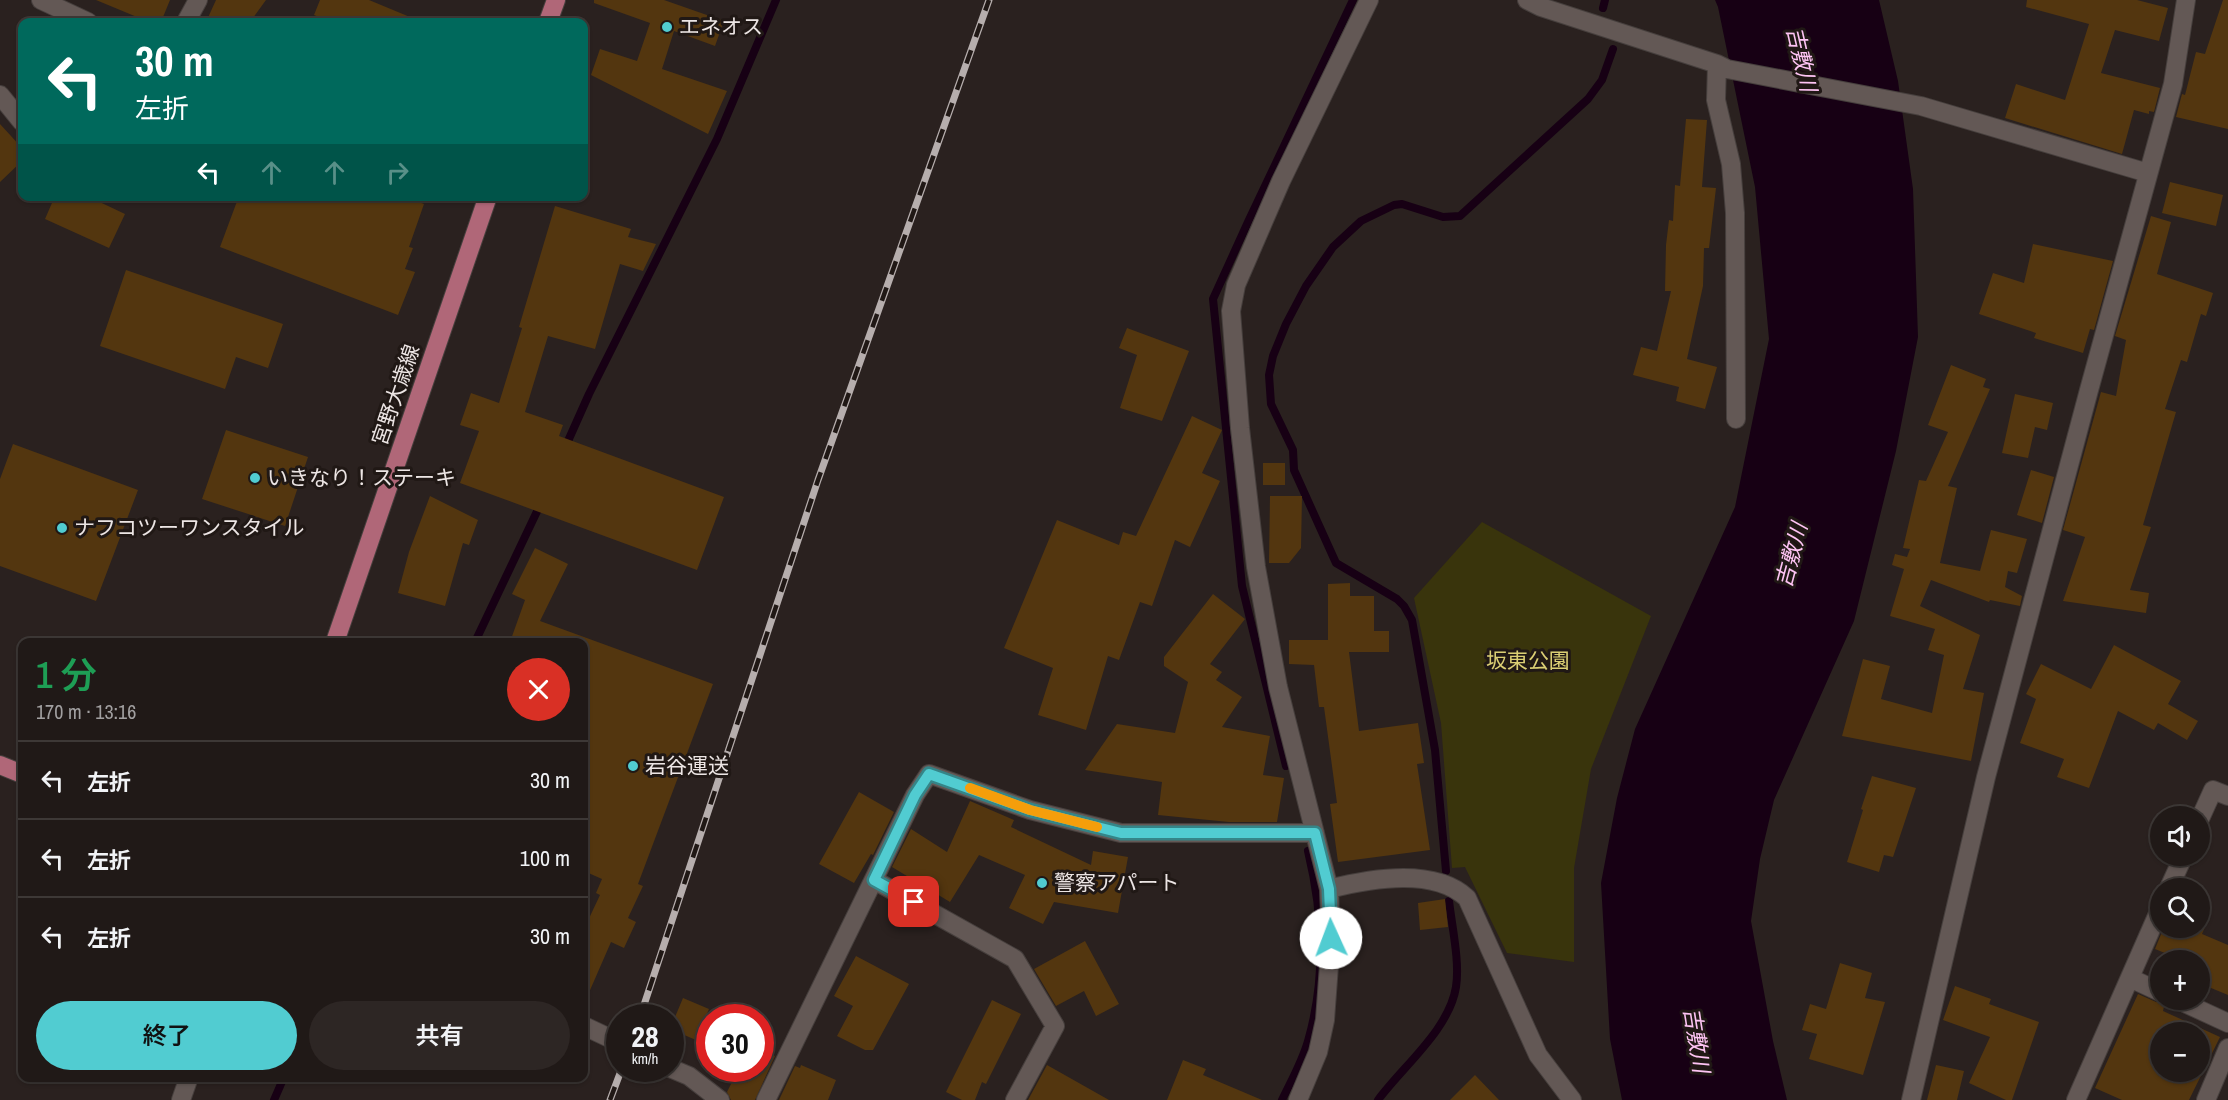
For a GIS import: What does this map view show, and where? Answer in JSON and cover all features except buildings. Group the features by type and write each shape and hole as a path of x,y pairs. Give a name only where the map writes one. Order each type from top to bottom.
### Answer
{"main road":[{"path":"549,18 556,0"},
{"name":"宮野大歳線","path":"336,638 486,201"},
{"path":"0,765 18,772"}],"street":[{"path":"41,0 79,18"},
{"path":"188,18 198,0"},
{"path":"1298,1100 1318,1052 1325,1020 1331,938 1329,889 1278,687 1256,567 1240,428 1231,311 1236,285 1281,181 1369,0"},
{"path":"1527,0 1541,7 1722,67 1921,106 2148,173"},
{"path":"1911,1100 1986,777 2174,84 2186,0"},
{"path":"1722,67 1716,100 1731,164 1736,213 1736,418"},
{"path":"0,95 18,117"},
{"path":"766,1100 915,795 929,774 1030,810 1121,833 1315,833"},
{"path":"2206,806 2213,790 2228,796"},
{"path":"874,880 1015,959 1054,1026 1015,1100"},
{"path":"1329,889 1380,880 1430,880 1442,883 1467,898 1538,1055 1572,1100"},
{"path":"2076,1100 2150,932"},
{"path":"2130,978 2150,987"},
{"path":"2200,1010 2228,1023"},
{"path":"588,1028 606,1036"},
{"path":"2206,1100 2228,1048"},
{"path":"684,1075 720,1100"},
{"path":"181,1100 187,1082"}],"green space":[{"name":"坂東公園","path":"1482,522 1651,616 1591,769 1574,868 1574,962 1507,953 1465,867 1452,868 1441,723 1414,598"}],"water":[{"name":"吉敷川","path":"1715,0 1879,0 1898,81 1913,189 1918,337 1896,451 1854,621 1774,800 1760,859 1751,921 1773,1041 1787,1100 1622,1100 1610,1039 1601,883 1617,798 1635,729 1735,507 1769,339 1755,187"}],"waterway":[{"path":"564,450 589,394 717,139 776,0"},
{"path":"1286,766 1242,586 1213,299 1353,0"},
{"path":"1603,8 1605,0"},
{"path":"1446,871 1435,750 1412,620 1397,599 1336,563 1294,470 1293,450 1271,404 1269,375 1273,356 1286,324 1306,286 1333,247 1361,221 1394,205 1402,204 1443,217 1460,216 1588,99 1602,80 1613,49"},
{"path":"477,638 541,503"},
{"path":"1282,1100 1306,1049 1318,994 1319,922 1308,851"},
{"path":"1378,1100 1435,1033 1452,1003 1457,967 1449,901"},
{"path":"274,1100 282,1082"}],"railway":[{"path":"644,1004 818,480 989,0"},
{"path":"610,1100 617,1082"}],"slow traffic":[{"path":"970,788 1030,810 1097,827"}],"place":[{"name":"エネオス","path":"667,27"},
{"name":"いきなり！ステーキ","path":"255,478"},
{"name":"ナフコツーワンスタイル","path":"62,528"},
{"name":"岩谷運送","path":"633,766"},
{"name":"警察アパート","path":"1042,883"}],"route":[{"path":"914,902 874,880 915,795 929,774 1030,810 1121,833 1315,833 1329,889 1331,938"}]}
